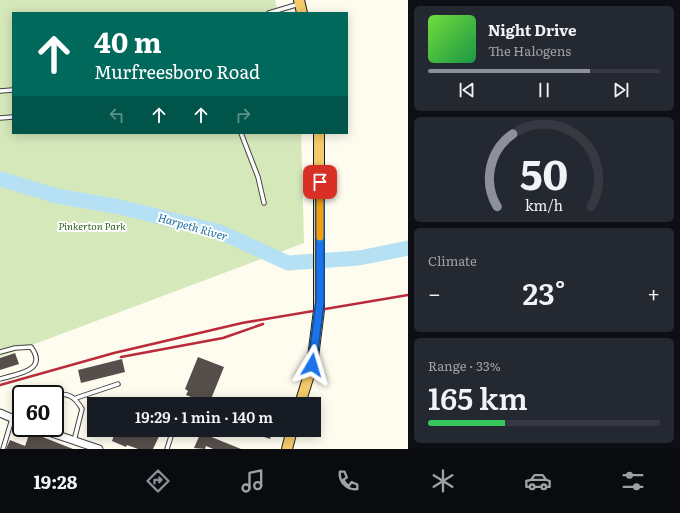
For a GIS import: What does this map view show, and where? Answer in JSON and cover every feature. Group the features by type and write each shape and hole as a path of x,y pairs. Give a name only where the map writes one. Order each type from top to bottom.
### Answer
{"main road":[{"path":"302,397 312,365 320,306 319,134"},
{"path":"287,449 290,437"}],"street":[{"path":"0,413 12,419"},
{"path":"63,437 99,449"}],"lane":[{"path":"274,12 301,6"},
{"path":"0,91 12,90"},
{"path":"0,118 12,118"},
{"path":"241,134 258,177 264,203"},
{"path":"0,352 15,348 31,347 36,353 36,363 31,370 0,379"},
{"path":"64,394 76,398 118,384"},
{"path":"74,441 82,409 76,398"},
{"path":"2,449 12,419"},
{"path":"167,449 171,437"}],"green space":[{"name":"Pinkerton Park","path":"0,0 275,0 278,12 12,12 12,134 301,134 304,243 0,357"}],"building":[{"path":"15,353 19,364 0,370 0,358"},
{"path":"198,357 224,367 212,397 191,397 186,395 188,391 185,389"},
{"path":"122,359 125,372 81,383 78,370"},
{"path":"28,437 43,437 73,449 6,449 10,440 25,446"},
{"path":"113,437 159,437 153,449 138,449 127,445 126,447 112,441"},
{"path":"199,437 211,437 241,449 213,449 206,446 205,449 194,448"}],"waterway":[{"name":"Harpeth River","path":"0,179 57,196 120,207 220,232 288,263 359,258 408,248"}],"railway":[{"path":"0,385 114,353 242,323 408,295"},
{"path":"121,357 223,338 263,324"}],"slow traffic":[{"path":"320,200 320,237"}],"route":[{"path":"312,365 320,302 320,182"}]}
